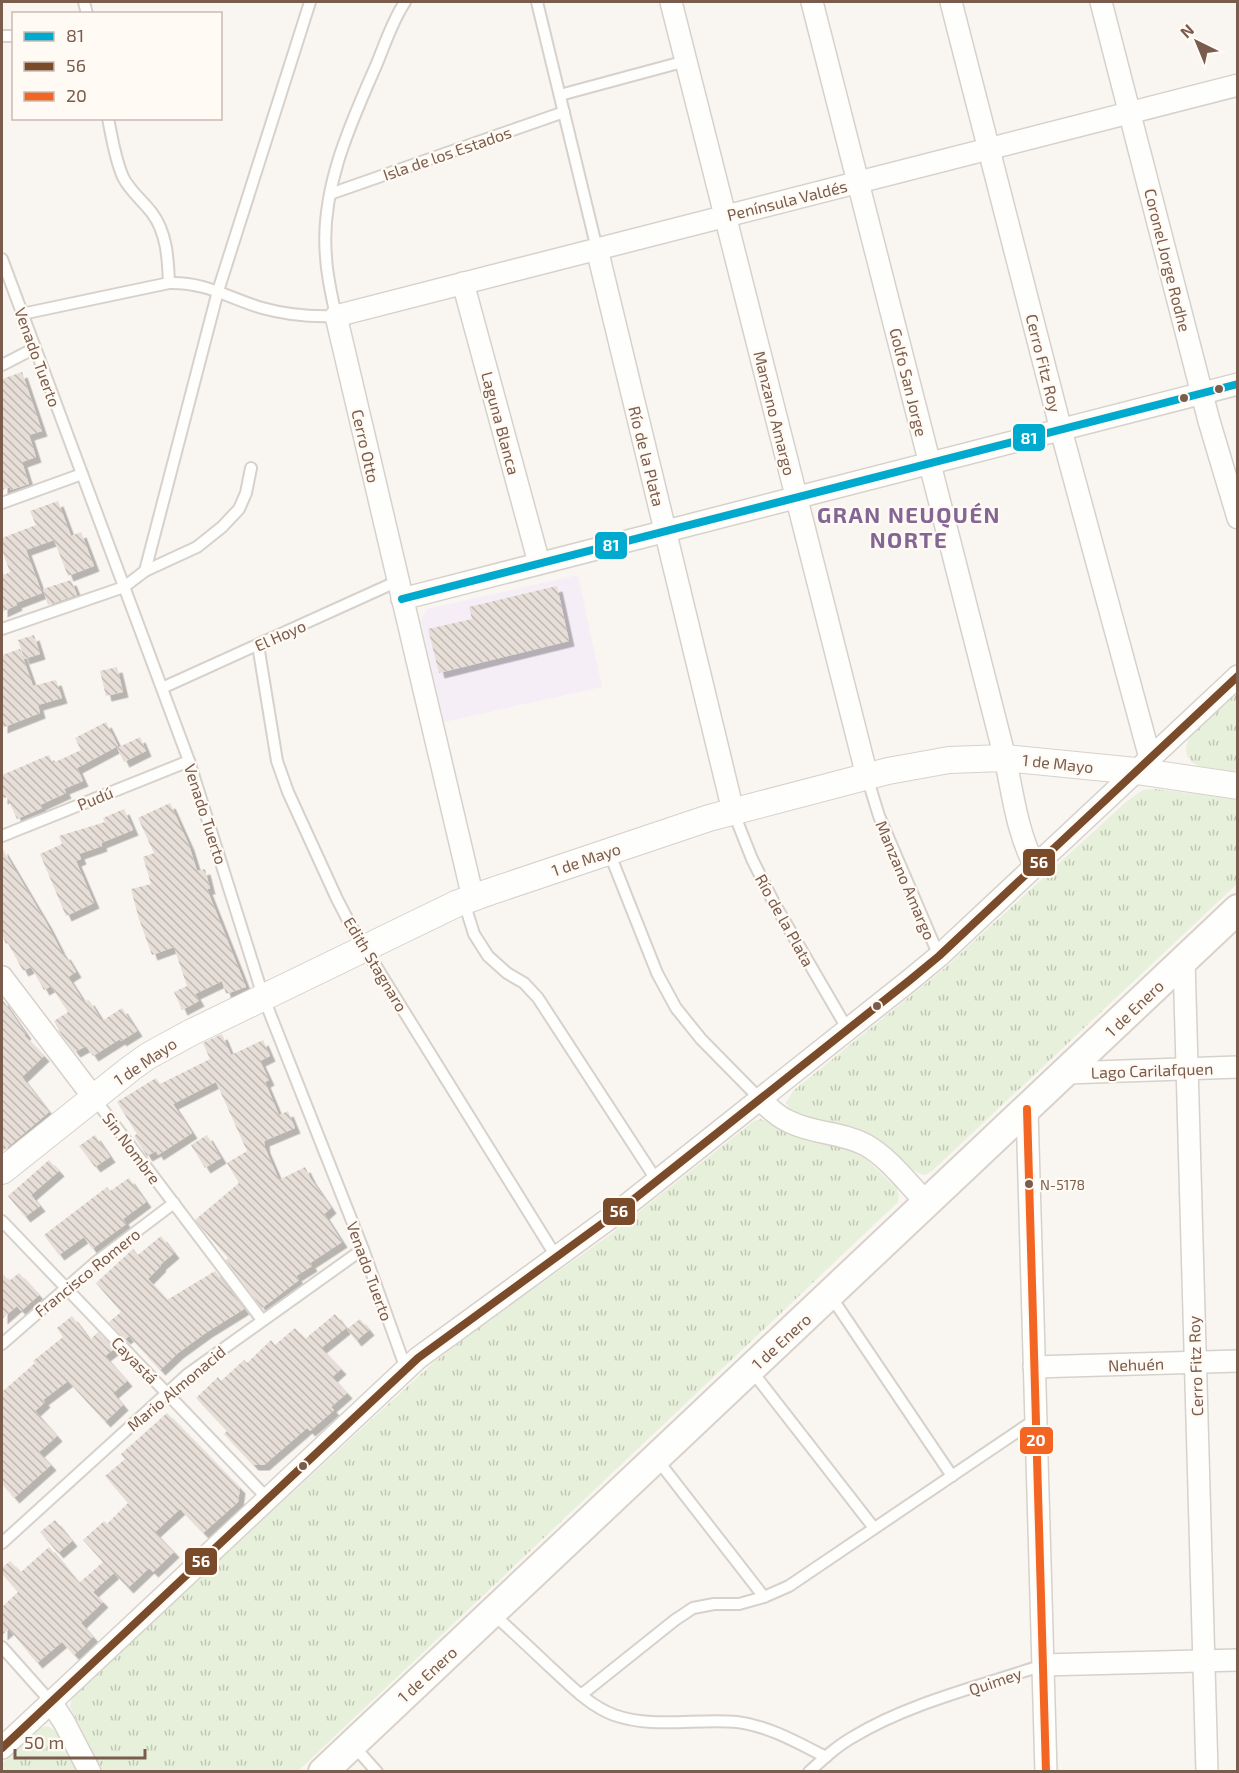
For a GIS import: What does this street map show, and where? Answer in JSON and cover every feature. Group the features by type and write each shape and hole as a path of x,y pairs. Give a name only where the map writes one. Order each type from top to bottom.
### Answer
{"main road":[{"name":"1 de Enero","path":"323,1772 1238,909"}],"street":[{"name":"Manzano Amargo","path":"671,2 867,776"},
{"name":"Golfo San Jorge","path":"812,2 1005,758 1019,825 1026,849 1035,866"},
{"name":"Cerro Fitz Roy","path":"951,2 1061,430 1143,764"},
{"name":"Coronel Jorge Rodhe","path":"1101,2 1202,393 1238,518"},
{"name":"Península Valdés","path":"336,316 1238,85"},
{"name":"Río de la Plata","path":"597,249 733,811"},
{"name":"Laguna Blanca","path":"464,283 539,564"},
{"name":"Cerro Otto","path":"336,316 469,900"},
{"name":"El Hoyo","path":"400,590 539,564 1238,384"},
{"path":"2,1748 406,1370 444,1338 557,1258 657,1181 939,956 1238,676"},
{"name":"1 de Mayo","path":"2,1171 148,1056 263,996 469,900 733,811 867,776 949,760 1005,758 1143,764 1238,786"},
{"name":"Cerro Fitz Roy","path":"1184,960 1207,1772"},
{"name":"Sin Nombre","path":"2,977 94,1098"},
{"name":"Lago Carilafquen","path":"1066,1073 1238,1067"},
{"path":"760,1099 790,1123 865,1145 883,1159 927,1203"},
{"path":"1027,1109 1046,1772"},
{"name":"Nehuén","path":"1034,1367 1238,1361"},
{"name":"Quimey","path":"1043,1665 1238,1660"},
{"path":"51,1702 90,1772"}],"lane":[{"path":"145,572 218,291 310,2"},
{"name":"Cerro Otto","path":"336,316 326,258 325,224 330,194 352,121 405,2"},
{"name":"Río de la Plata","path":"537,2 597,249"},
{"path":"560,95 686,61"},
{"name":"Isla de los Estados","path":"330,194 564,111"},
{"path":"108,120 117,160 124,179 153,214 163,232 169,283"},
{"name":"Venado Tuerto","path":"2,259 189,760 263,996 363,1249 406,1370"},
{"path":"22,314 169,283 188,283 286,314 314,317 336,316"},
{"path":"2,365 35,348"},
{"path":"2,629 124,588 145,572 197,547 222,527 239,509 246,493 251,468"},
{"path":"2,503 82,474"},
{"name":"El Hoyo","path":"162,688 258,645 400,590"},
{"name":"Edith Stagnaro","path":"258,645 280,772 337,899 557,1258"},
{"name":"Pudú","path":"2,836 189,760"},
{"name":"Manzano Amargo","path":"867,776 879,816 939,956"},
{"name":"Río de la Plata","path":"733,811 752,859 774,903 848,1030"},
{"path":"609,851 657,973 676,1008 701,1039 760,1099"},
{"path":"469,900 474,934 488,956 507,973 524,983 538,998 657,1181"},
{"name":"Sin Nombre","path":"94,1098 262,1320"},
{"name":"Francisco Romero","path":"2,1344 96,1262 174,1203"},
{"name":"Cayastá","path":"2,1221 268,1499"},
{"name":"Mario Almonacid","path":"2,1543 166,1393 215,1353 363,1249"},
{"path":"830,1294 952,1476"},
{"path":"751,1369 874,1528"},
{"path":"581,1695 693,1608 714,1604 740,1604 789,1586 1036,1419"},
{"path":"656,1458 764,1597"},
{"path":"492,1613 581,1695 614,1715 654,1722 737,1722 759,1726 826,1757"},
{"path":"2,1647 51,1702"},
{"name":"Quimey","path":"809,1772 851,1738 880,1722 1043,1665"},
{"path":"352,1744 377,1772"}],"shaded area":[{"path":"578,575 602,687 444,722 421,620 427,609"}],"green space":[{"path":"1237,693 1237,776 1198,766 1187,754 1187,745 1192,734"},
{"path":"1155,789 1237,799 1237,884 933,1170 925,1175 919,1173 865,1133 809,1119 790,1109 786,1103 793,1091 945,968 1127,801 1143,790"},
{"path":"761,1119 790,1135 846,1148 864,1157 897,1189 898,1202 298,1771 103,1771 70,1707 72,1697 76,1692 433,1363 479,1327 607,1237 754,1121"},
{"path":"46,1726 56,1732 78,1771 2,1771 2,1763 38,1729"}],"building":[{"path":"22,372 42,431 29,435 36,457 22,462 29,484 11,490 10,487 2,490 2,379"},
{"path":"58,501 71,536 81,532 94,566 68,576 54,540 26,550 42,593 16,603 17,605 2,612 2,569 4,575 10,572 2,550 2,538 36,525 30,511"},
{"path":"71,580 77,595 48,605 43,589"},
{"path":"557,586 569,641 439,673 428,629 472,619 469,607"},
{"path":"34,635 40,654 24,659 18,640"},
{"path":"20,649 33,686 56,680 62,698 38,705 40,713 2,728 2,655"},
{"path":"117,667 123,692 106,696 100,671"},
{"path":"106,722 118,746 77,768 83,781 64,789 66,793 40,805 42,808 17,819 7,797 2,799 2,775 49,755 53,763 81,750 75,738"},
{"path":"140,737 146,751 124,762 117,748"},
{"path":"170,803 189,845 197,871 205,869 210,889 207,889 246,987 226,994 222,981 195,994 199,1001 182,1010 174,992 187,986 174,947 152,955 131,889 151,884 143,857 154,853 138,818"},
{"path":"124,809 133,830 101,843 102,846 79,854 81,859 76,861 94,903 66,916 40,854 62,844 59,836 105,822 103,818"},
{"path":"2,848 63,955 65,954 76,972 68,977 84,1002 89,1000 102,1021 122,1008 137,1031 93,1056 86,1046 75,1052 61,1034 54,1021 68,1012 51,986 44,990 31,967 23,971 2,935"},
{"path":"2,999 26,1034 24,1035 44,1056 22,1077 49,1112 2,1152"},
{"path":"222,1034 231,1055 263,1040 270,1056 260,1061 269,1080 265,1082 279,1115 288,1111 295,1128 264,1141 265,1148 279,1180 305,1167 331,1208 324,1214 342,1242 310,1263 312,1266 296,1276 299,1280 262,1308 226,1260 228,1258 195,1220 239,1183 227,1163 247,1151 216,1082 173,1104 192,1133 158,1155 156,1151 147,1156 134,1136 137,1134 117,1102 156,1078 160,1084 210,1059 203,1043"},
{"path":"95,1135 110,1157 95,1167 79,1146"},
{"path":"207,1135 221,1158 205,1168 191,1145"},
{"path":"49,1160 59,1171 31,1195 40,1206 25,1217 8,1196"},
{"path":"129,1178 146,1202 123,1219 126,1224 92,1249 84,1237 59,1255 44,1235 107,1187 110,1191"},
{"path":"161,1236 174,1253 148,1279 167,1300 215,1271 244,1309 178,1353 160,1370 129,1336 125,1339 109,1322 121,1312 96,1283 133,1249 138,1255"},
{"path":"2,1273 9,1281 19,1273 39,1295 21,1311 17,1306 2,1319"},
{"path":"335,1314 346,1328 321,1348 341,1369 332,1377 347,1393 331,1407 334,1410 310,1431 307,1428 264,1465 253,1465 224,1434 227,1431 196,1398 218,1377 221,1381 244,1360 247,1363 271,1340 275,1345 295,1328 305,1339"},
{"path":"72,1316 90,1340 98,1332 114,1349 105,1356 127,1381 113,1393 123,1405 105,1422 68,1381 43,1400 45,1402 35,1411 57,1436 39,1452 51,1465 14,1498 2,1484 2,1392 35,1363 33,1361 63,1337 57,1328"},
{"path":"360,1319 369,1330 356,1341 347,1329"},
{"path":"167,1413 240,1488 238,1502 203,1533 180,1509 155,1532 174,1552 153,1572 149,1568 128,1588 114,1573 93,1592 103,1602 81,1623 93,1637 74,1655 62,1642 37,1663 9,1629 2,1635 2,1607 18,1592 2,1574 2,1568 10,1561 21,1572 49,1547 79,1583 103,1562 83,1540 104,1521 107,1524 128,1503 105,1476 125,1459 121,1454"},
{"path":"55,1520 72,1541 58,1553 40,1532"}],"transit line":[{"name":"81","path":"402,599 1238,384"},
{"name":"56","path":"2,1748 418,1358 614,1215 939,956 1238,676"},
{"name":"20","path":"1027,1109 1046,1772"}],"place":[{"name":"N-5178","path":"1029,1184"}],"district":[{"name":"GRAN NEUQUÉN NORTE","path":"909,526"}]}
